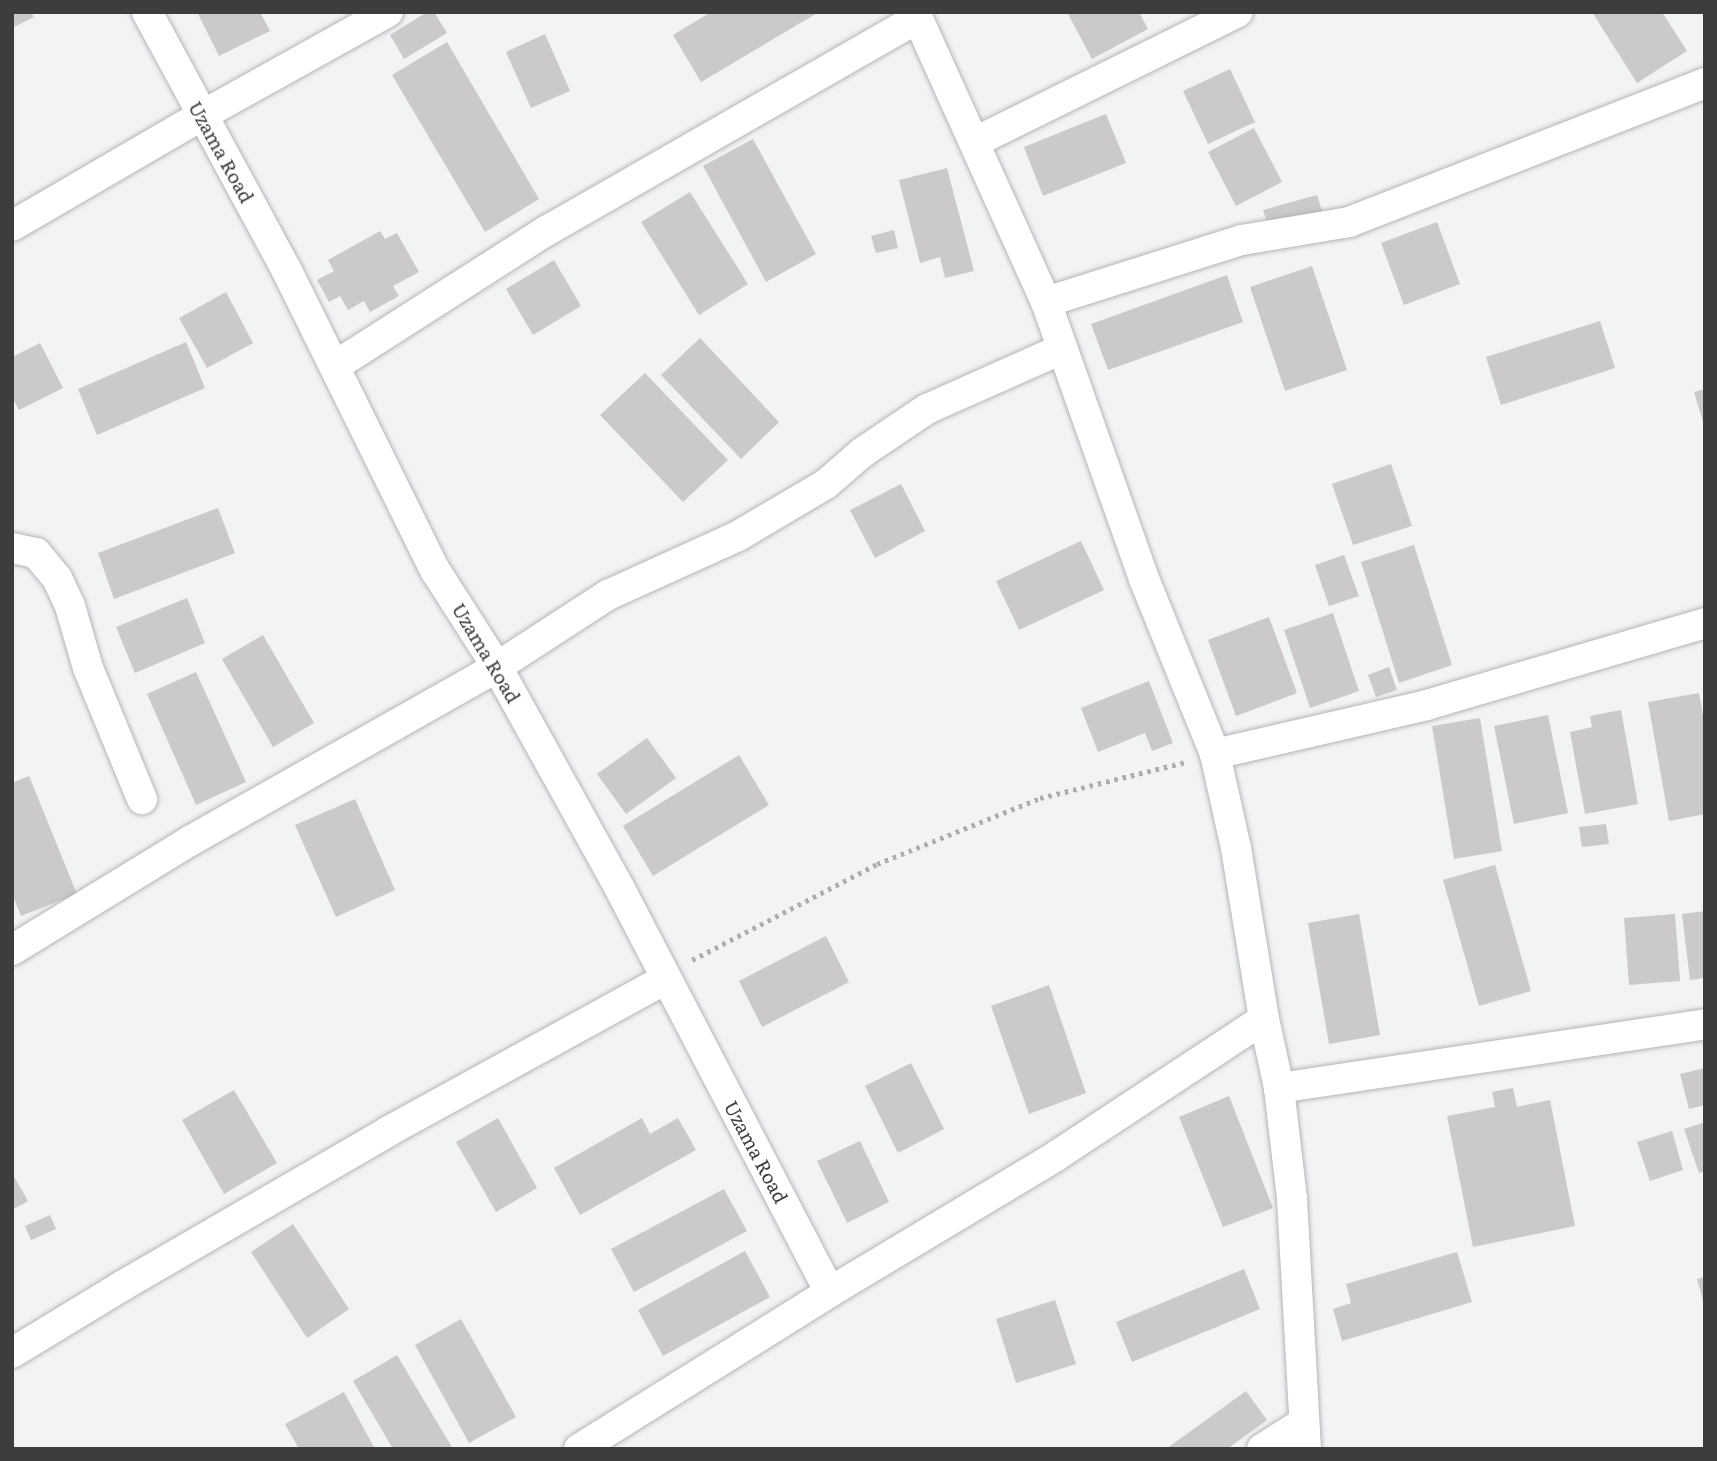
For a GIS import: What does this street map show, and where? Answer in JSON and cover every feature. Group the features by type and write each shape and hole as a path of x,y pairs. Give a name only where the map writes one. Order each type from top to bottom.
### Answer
{"street":[{"name":"Uzama Road","path":"147,12 335,366 435,570 497,667 666,979 830,1292"},
{"path":"12,226 201,116 388,12"},
{"path":"975,142 1238,12"},
{"path":"335,366 548,230 916,15 1046,302 1144,579 1215,754 1236,848 1264,1019 1279,1088 1292,1199 1304,1436 1262,1449"},
{"path":"1046,302 1242,240 1349,222 1705,83"},
{"path":"12,950 190,841 497,667 608,595 738,536 826,484 863,452 927,409 1062,349"},
{"path":"12,548 36,553 57,578 70,606 88,668 142,799"},
{"path":"1215,754 1427,705 1705,623"},
{"path":"12,1353 377,1137 666,979"},
{"path":"579,1449 830,1292 1056,1156 1264,1019"},
{"path":"1279,1088 1705,1024"}],"path":[{"path":"666,979 691,960 877,864 1040,798 1215,754"}],"building":[{"path":"12,12 31,12 34,17 12,28"},
{"path":"197,12 260,12 270,31 219,56"},
{"path":"427,12 434,12 447,33 404,59 390,35"},
{"path":"711,12 819,12 701,82 673,35"},
{"path":"1067,12 1139,12 1148,29 1092,59"},
{"path":"1592,12 1662,12 1687,51 1637,83"},
{"path":"545,34 570,91 531,108 506,52"},
{"path":"447,42 539,199 485,232 392,75"},
{"path":"1230,69 1255,122 1208,144 1183,91"},
{"path":"1106,114 1126,163 1043,196 1024,147"},
{"path":"1254,128 1282,182 1236,206 1208,152"},
{"path":"753,139 816,254 766,282 703,166"},
{"path":"947,168 974,271 945,278 940,257 920,263 899,180"},
{"path":"690,192 748,284 699,315 641,222"},
{"path":"1317,195 1324,217 1270,232 1263,210"},
{"path":"1437,222 1460,284 1404,305 1381,243"},
{"path":"894,230 898,248 876,253 871,236"},
{"path":"380,231 385,239 397,233 419,272 393,286 399,296 370,312 364,301 348,310 340,296 329,302 317,280 334,271 328,260"},
{"path":"554,260 581,306 533,335 506,289"},
{"path":"1312,266 1347,370 1285,391 1250,287"},
{"path":"1227,275 1243,322 1108,370 1091,324"},
{"path":"226,292 253,343 207,368 179,318"},
{"path":"1600,321 1615,368 1501,405 1486,357"},
{"path":"700,338 779,422 741,459 661,375"},
{"path":"186,342 205,388 97,435 78,389"},
{"path":"40,343 63,388 19,410 12,397 12,357"},
{"path":"645,373 728,460 683,502 600,415"},
{"path":"1705,389 1705,425 1704,425 1694,392"},
{"path":"1391,464 1412,526 1353,545 1332,484"},
{"path":"901,484 925,531 875,558 850,510"},
{"path":"218,508 235,553 114,599 98,553"},
{"path":"1081,541 1104,590 1019,630 996,581"},
{"path":"1414,545 1452,665 1399,683 1361,562"},
{"path":"1344,555 1359,596 1329,606 1315,565"},
{"path":"187,598 205,643 135,673 116,627"},
{"path":"1333,613 1359,691 1310,708 1284,630"},
{"path":"1269,617 1297,693 1236,716 1208,640"},
{"path":"263,635 314,723 273,747 222,659"},
{"path":"1389,667 1397,690 1376,697 1368,675"},
{"path":"196,672 246,782 196,805 147,694"},
{"path":"1149,681 1173,743 1152,751 1145,733 1098,752 1081,708"},
{"path":"1699,693 1705,725 1705,814 1669,821 1648,702"},
{"path":"1621,710 1638,804 1585,814 1570,732 1592,727 1590,716"},
{"path":"1548,715 1568,813 1514,824 1494,726"},
{"path":"1480,718 1502,851 1454,859 1432,726"},
{"path":"647,738 676,778 626,814 597,774"},
{"path":"739,755 769,805 653,876 623,826"},
{"path":"29,776 77,894 21,916 12,894 12,783"},
{"path":"355,799 395,890 336,917 295,825"},
{"path":"1606,824 1609,844 1582,847 1579,827"},
{"path":"1495,865 1531,991 1479,1006 1443,880"},
{"path":"1705,911 1705,978 1690,980 1682,914"},
{"path":"1359,914 1380,1035 1329,1044 1308,923"},
{"path":"1675,914 1680,981 1629,985 1624,918"},
{"path":"826,936 849,982 762,1027 739,981"},
{"path":"1049,985 1086,1093 1029,1114 991,1006"},
{"path":"911,1063 944,1129 898,1153 865,1086"},
{"path":"1705,1068 1705,1105 1689,1109 1680,1074"},
{"path":"1513,1088 1517,1107 1550,1100 1575,1226 1473,1247 1447,1116 1495,1107 1492,1092"},
{"path":"234,1090 277,1163 224,1194 182,1120"},
{"path":"1229,1096 1273,1208 1223,1227 1179,1117"},
{"path":"498,1118 537,1188 496,1212 456,1142"},
{"path":"642,1118 650,1134 678,1118 696,1150 580,1215 554,1168"},
{"path":"1705,1122 1705,1171 1699,1173 1684,1129"},
{"path":"1672,1131 1683,1170 1650,1181 1637,1142"},
{"path":"860,1141 889,1202 847,1223 817,1161"},
{"path":"12,1173 28,1201 12,1210"},
{"path":"724,1189 747,1231 634,1292 611,1249"},
{"path":"50,1215 56,1229 31,1240 25,1226"},
{"path":"293,1224 349,1309 307,1338 251,1252"},
{"path":"745,1251 770,1297 663,1356 638,1310"},
{"path":"1457,1252 1472,1302 1342,1341 1333,1309 1351,1303 1346,1284"},
{"path":"1244,1269 1260,1309 1132,1362 1116,1322"},
{"path":"1705,1277 1705,1304 1704,1304 1697,1279"},
{"path":"1055,1300 1076,1364 1016,1383 996,1319"},
{"path":"461,1319 516,1417 469,1443 415,1345"},
{"path":"397,1355 453,1449 393,1449 353,1381"},
{"path":"1246,1391 1267,1420 1227,1449 1166,1449"},
{"path":"344,1392 375,1449 299,1449 285,1424"}]}
